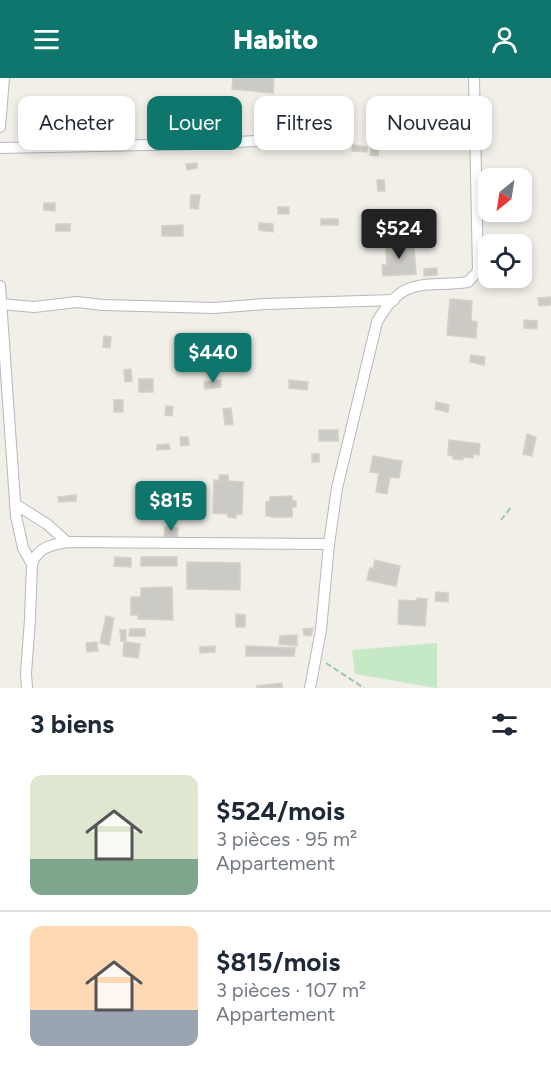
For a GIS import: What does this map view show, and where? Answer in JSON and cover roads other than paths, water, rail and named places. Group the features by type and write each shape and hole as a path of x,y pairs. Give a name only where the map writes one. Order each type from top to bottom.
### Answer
{"street":[{"path":"0,127 4,78"},
{"path":"310,688 321,630 329,544 338,488 377,322 384,309 409,287 468,282 478,271 474,78"},
{"path":"0,148 254,141"},
{"path":"0,286 18,533 32,564"},
{"path":"0,304 34,307 77,302 103,306 214,308 394,300"},
{"path":"15,504 57,531 67,542"},
{"path":"27,688 32,564 41,549 67,542 329,544"}]}
